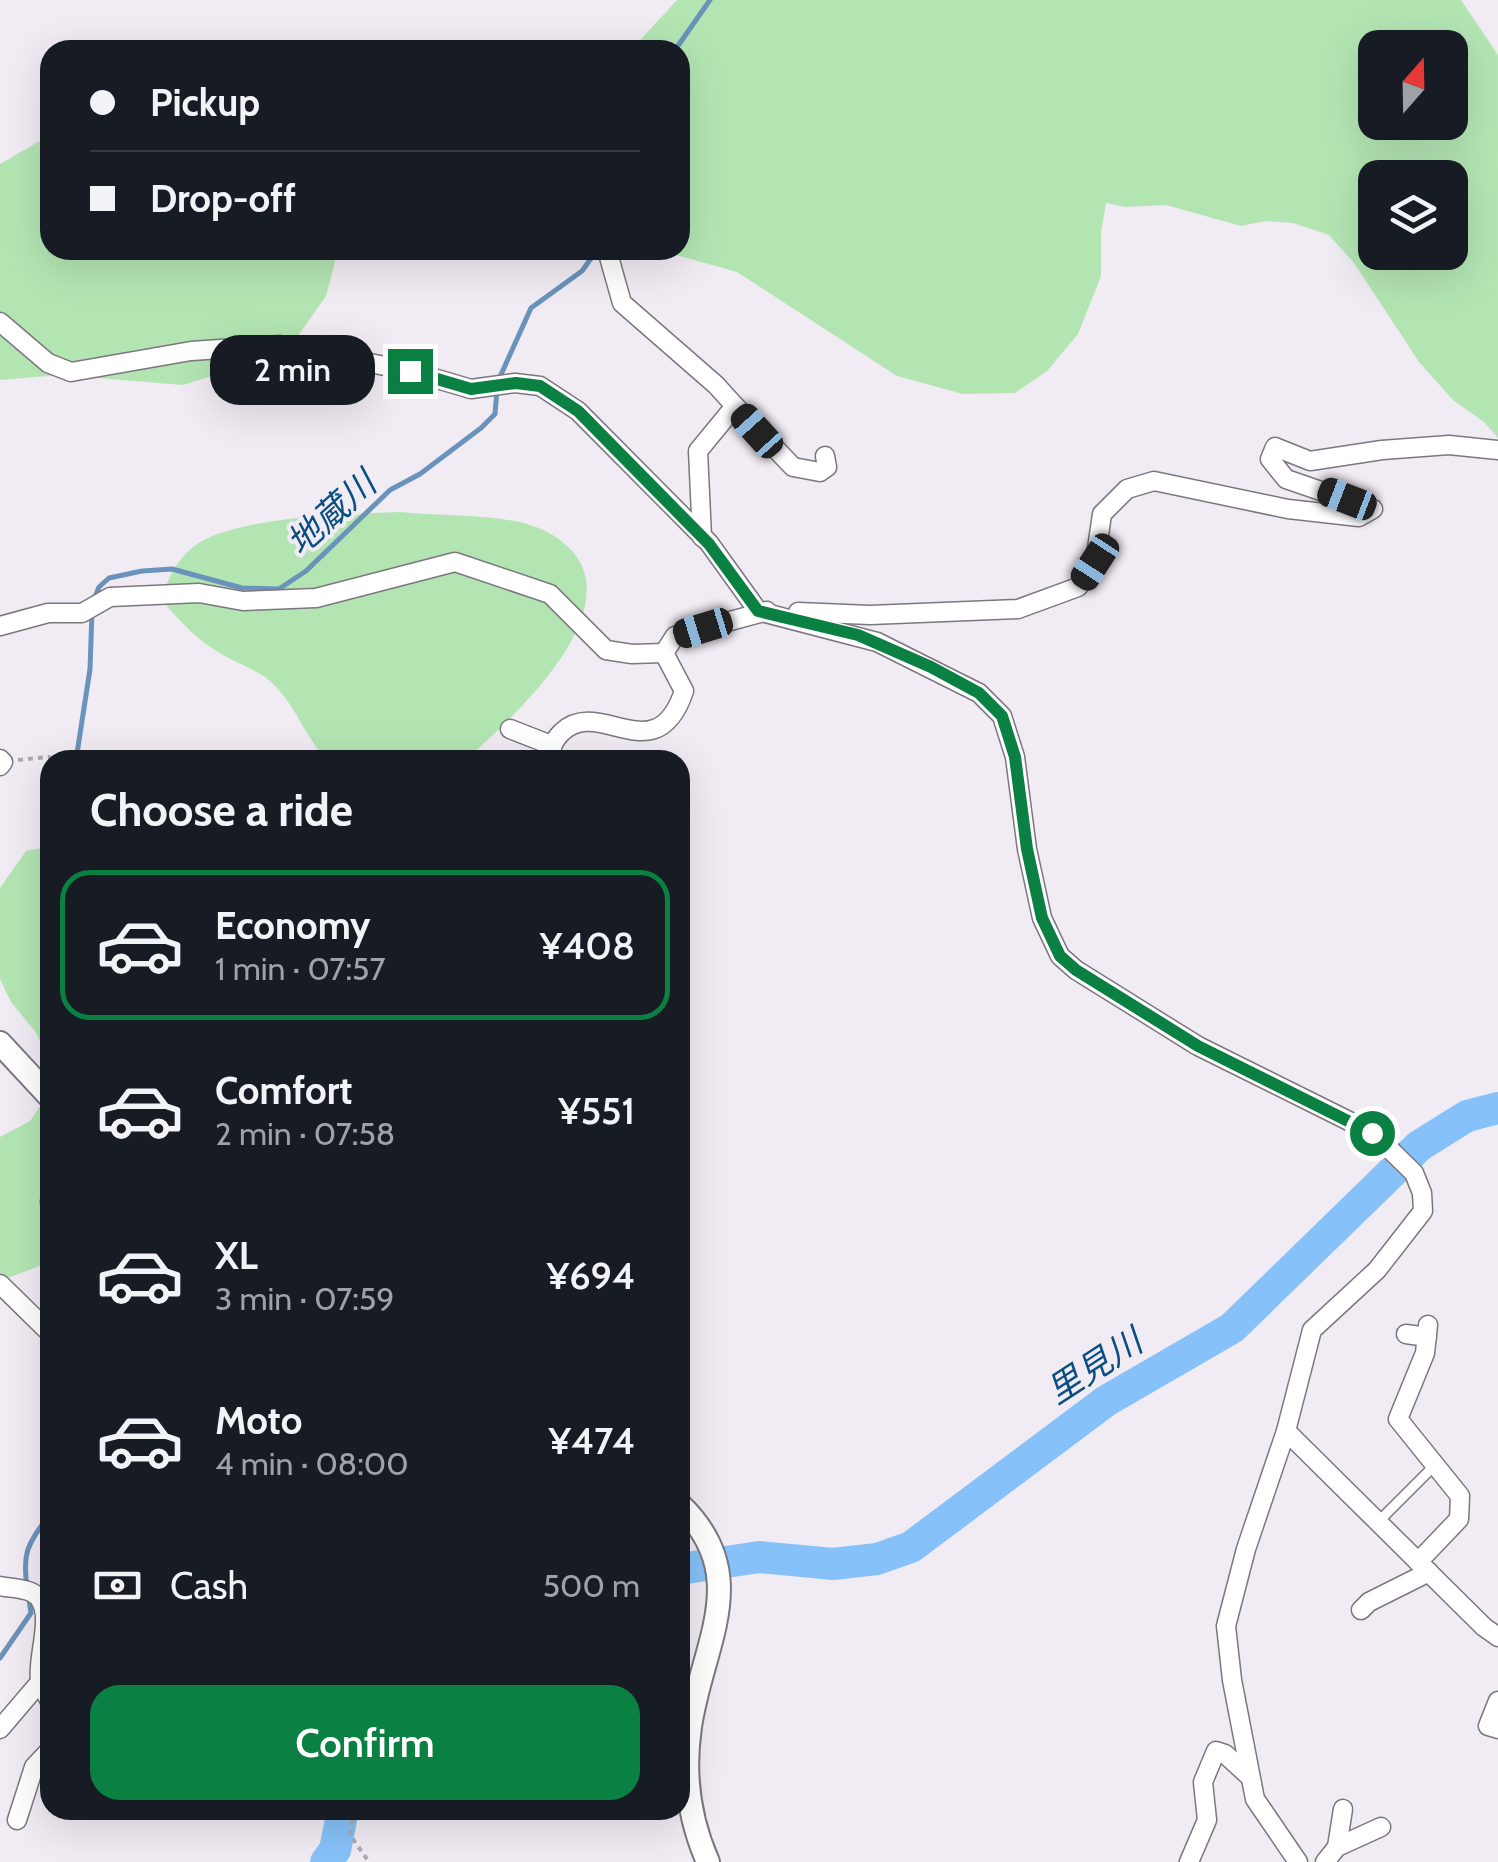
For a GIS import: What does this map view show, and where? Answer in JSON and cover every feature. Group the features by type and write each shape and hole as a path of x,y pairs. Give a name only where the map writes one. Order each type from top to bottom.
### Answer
{"street":[{"path":"610,260 622,303 716,385 794,468 820,472 826,468 826,456"},
{"path":"0,322 48,363 71,372 191,351 280,345 410,371 471,389 516,383 540,386 578,411 702,536 758,611 858,635 979,693 1002,716 1015,757 1027,849 1042,918 1060,956 1198,1046 1372,1133 1414,1173 1423,1211 1377,1270 1312,1330 1286,1431 1246,1550 1226,1626 1255,1798 1298,1862"},
{"path":"702,536 698,451 735,406"},
{"path":"664,653 675,636 758,611 870,615 1018,609 1078,587 1095,562 1102,514 1127,489 1154,480 1288,509 1358,517 1373,509 1286,478 1270,458 1275,446 1310,461 1449,445 1498,450"},
{"path":"0,626 48,613 82,613 110,597 199,593 243,601 316,598 455,562 550,594 606,650 664,653"},
{"path":"552,750 565,728 586,721 641,733 663,726 677,711 684,691 664,653"},
{"path":"510,729 545,750"},
{"path":"0,1043 40,1086"},
{"path":"0,1284 15,1311 40,1327"},
{"path":"1362,1610 1424,1567 1458,1519 1460,1496 1398,1419 1425,1353 1427,1331 1406,1334"},
{"path":"1286,1431 1498,1637"},
{"path":"690,1518 717,1558 722,1588 690,1728"},
{"path":"0,1586 34,1593 40,1600"},
{"path":"0,1729 40,1677"},
{"path":"1498,1701 1488,1726 1498,1729"},
{"path":"1188,1862 1207,1820 1203,1782 1216,1752 1225,1754 1249,1776"},
{"path":"17,1820 34,1767 40,1761"},
{"path":"690,1805 694,1832 708,1862"},
{"path":"1325,1862 1337,1846 1343,1810"},
{"path":"1337,1846 1381,1828"}],"lane":[{"path":"1378,1522 1436,1466"}],"path":[{"path":"1,762 40,759"},
{"path":"352,1820 350,1835 369,1862"}],"green space":[{"path":"677,0 1461,0 1498,55 1498,438 1484,422 1453,400 1419,362 1359,270 1468,270 1468,160 1358,160 1358,269 1329,235 1293,223 1266,221 1241,226 1166,205 1125,207 1106,203 1101,276 1078,334 1047,371 1015,393 963,394 897,376 737,272 690,259 690,40 640,40"},
{"path":"40,141 40,260 335,260 326,296 286,353 183,385 60,375 0,380 0,164"},
{"path":"400,512 518,522 551,534 578,559 587,588 581,620 564,653 514,715 476,750 319,750 273,684 207,644 161,599 182,558 211,537 263,523"},
{"path":"40,848 40,1042 11,1002 0,979 0,888 26,851"},
{"path":"40,1106 40,1266 0,1281 0,1137 30,1121"}],"waterway":[{"name":"地蔵川","path":"682,40 710,0"},
{"name":"地蔵川","path":"499,379 531,308 582,271 590,260"},
{"name":"地蔵川","path":"94,600 99,587 109,578 172,569 242,588 279,589 306,571 390,490 420,474 481,428 495,414 497,390"},
{"name":"地蔵川","path":"78,750 90,669 92,611"},
{"name":"里見川","path":"690,1567 759,1557 833,1564 877,1559 911,1547 1106,1401 1232,1328 1419,1146 1467,1116 1498,1108"},
{"name":"地蔵川","path":"27,1588 28,1548 40,1528"},
{"name":"地蔵川","path":"0,1658 31,1613 29,1599"},
{"name":"里見川","path":"326,1862 335,1850 341,1820"}],"route":[{"path":"410,371 471,389 516,383 540,386 578,411 709,544 758,611 877,642 979,693 1002,716 1015,757 1027,849 1042,918 1060,956 1198,1046 1372,1133"}]}
